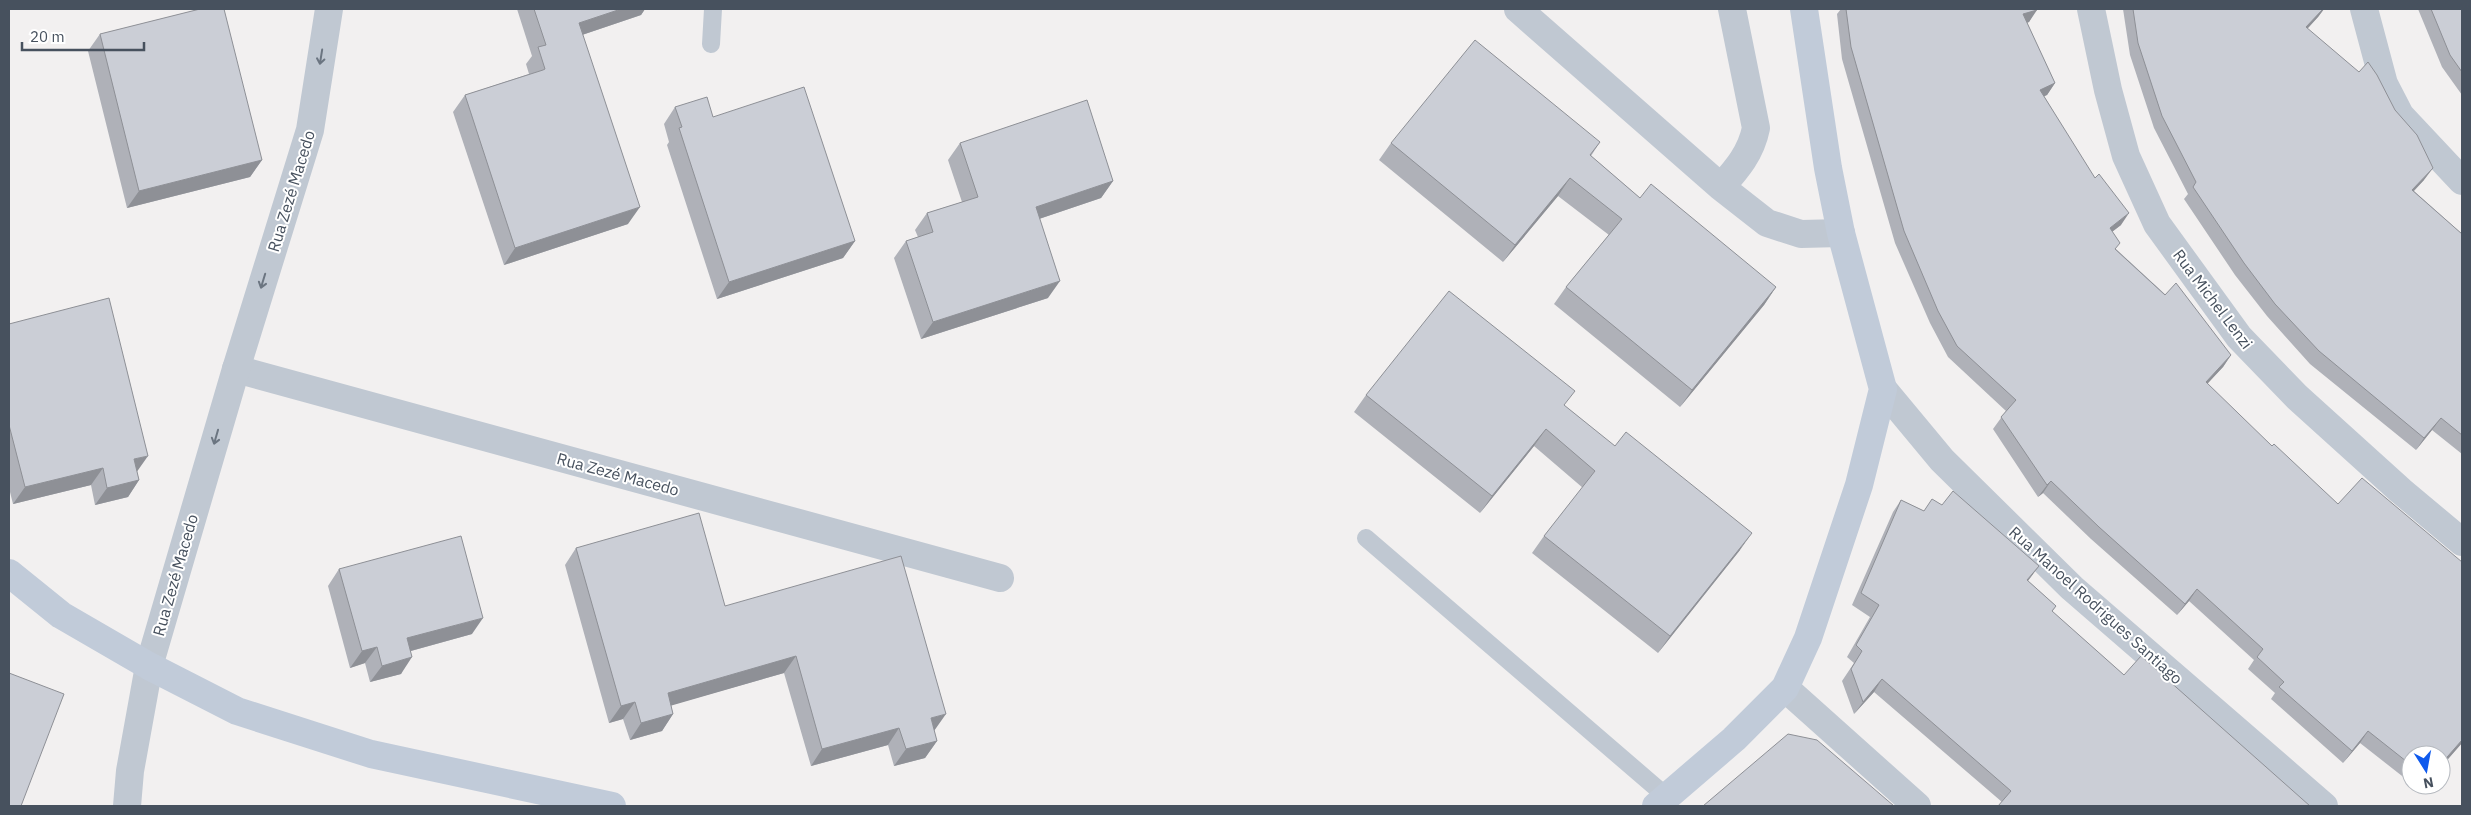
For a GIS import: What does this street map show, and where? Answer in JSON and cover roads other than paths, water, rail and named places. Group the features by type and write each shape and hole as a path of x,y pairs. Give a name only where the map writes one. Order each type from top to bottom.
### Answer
{"main road":[{"name":"Rua Manoel Rodrigues Santiago","path":"1661,801 1734,739 1785,688 1808,638 1859,485 1882,389 1841,233 1828,168 1804,9"},
{"path":"9,573 61,615 149,666 237,712 371,754 612,806"}],"street":[{"name":"Rua Zezé Macedo","path":"127,806 130,771 149,666 236,370 310,130 329,9"},
{"path":"1518,9 1721,187 1767,223 1801,234 1841,233"},
{"path":"1721,187 1742,163 1753,143 1756,128 1732,9"},
{"name":"Rua Michel Lenzi","path":"2090,9 2108,90 2126,156 2157,224 2239,337 2297,397 2401,491 2462,542"},
{"path":"2364,9 2384,84 2400,115 2462,181"},
{"name":"Rua Zezé Macedo","path":"236,370 1000,578"},
{"name":"Rua Manoel Rodrigues Santiago","path":"1882,389 1942,460 2047,564 2324,806"},
{"path":"1785,688 1916,806"}],"lane":[{"path":"711,44 713,9"},
{"path":"1366,538 1661,801"}]}
